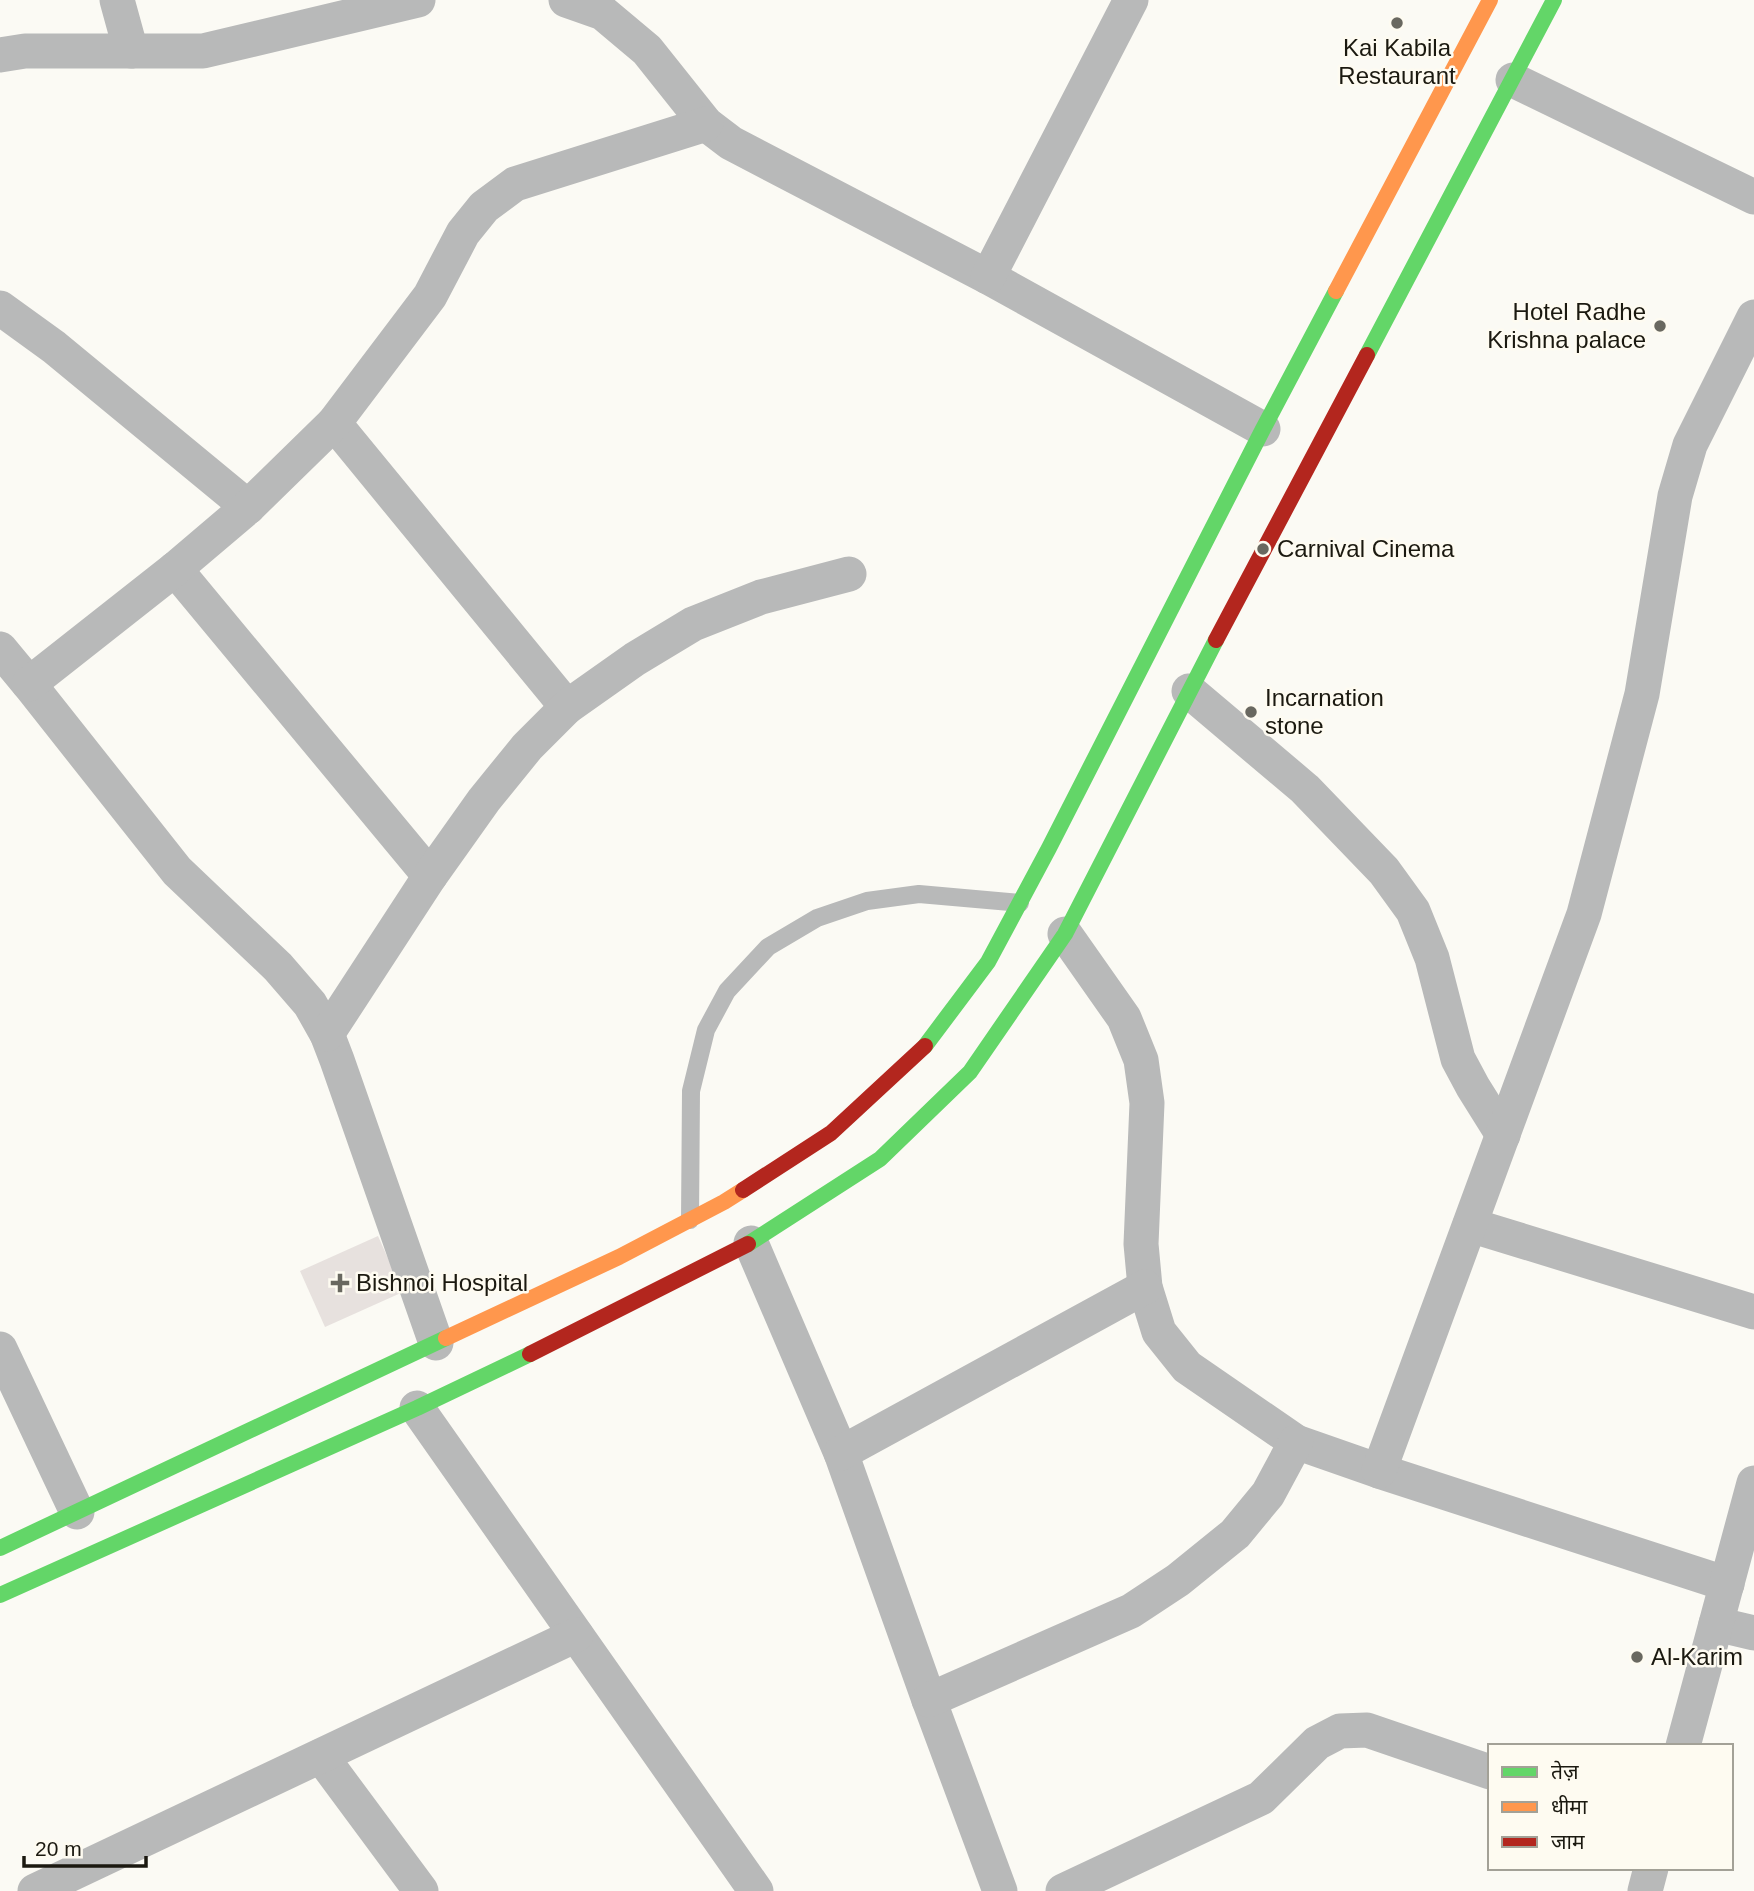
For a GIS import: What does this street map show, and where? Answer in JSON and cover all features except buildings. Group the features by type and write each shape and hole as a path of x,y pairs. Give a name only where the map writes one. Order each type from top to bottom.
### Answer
{"street":[{"path":"117,0 131,51"},
{"path":"0,55 26,51 203,51 418,0"},
{"path":"566,0 603,13 647,50 706,124 731,143 988,277 1263,429"},
{"path":"988,277 1130,0"},
{"path":"0,1548 619,1257 724,1202 831,1133 925,1046 988,962 1263,429 1490,0"},
{"path":"0,1595 417,1408 571,1335 751,1243 880,1158 971,1072 1065,934 1189,691 1554,0"},
{"path":"1513,80 1754,197"},
{"path":"29,684 175,569 248,507 334,423 430,296 463,233 484,207 515,184 706,124"},
{"path":"0,308 54,347 248,507"},
{"path":"1379,1471 1584,915 1642,694 1675,496 1690,446 1754,317"},
{"path":"334,423 567,707"},
{"path":"175,569 430,876"},
{"path":"327,1034 430,876 492,789 527,747 567,707 635,659 693,624 761,597 849,574"},
{"path":"0,649 177,872 278,967 310,1003 327,1034 436,1343"},
{"path":"1189,691 1305,789 1384,871 1413,911 1432,958 1458,1059 1503,1135"},
{"path":"1065,934 1124,1018 1140,1060 1147,1103 1141,1244 1145,1287 1159,1332 1187,1367 1296,1442 1727,1584"},
{"path":"1470,1225 1754,1312"},
{"path":"751,1243 841,1452 1000,1891"},
{"path":"841,1452 1145,1287"},
{"path":"0,1349 78,1512"},
{"path":"417,1408 756,1891"},
{"path":"929,1700 1131,1611 1178,1580 1235,1534 1268,1494 1296,1442"},
{"path":"1684,1744 1754,1483"},
{"path":"1716,1624 1754,1633"},
{"path":"35,1891 576,1635"},
{"path":"1063,1891 1261,1798 1317,1743 1340,1731 1367,1730 1488,1771"},
{"path":"321,1756 421,1891"},
{"path":"1645,1891 1650,1870"}],"lane":[{"path":"690,1220 691,1091 706,1030 727,991 768,947 817,918 867,901 919,894 1020,902"}],"traffic: fast":[{"path":"1367,355 1554,0"},
{"path":"925,1046 988,962 1336,291"},
{"path":"748,1244 880,1159 970,1072 1065,934 1216,640"},
{"path":"0,1548 446,1338"},
{"path":"0,1595 417,1408 530,1354"}],"traffic: slow":[{"path":"1336,291 1490,0"},
{"path":"446,1338 619,1257 743,1190"}],"traffic: jam":[{"path":"1216,640 1367,355"},
{"path":"743,1190 831,1133 925,1046"},
{"path":"530,1354 748,1244"}],"place":[{"name":"Kai Kabila Restaurant","path":"1397,23"},
{"name":"Hotel Radhe Krishna palace","path":"1660,326"},
{"name":"Carnival Cinema","path":"1263,549"},
{"name":"Incarnation stone","path":"1251,712"},
{"name":"Bishnoi Hospital","path":"340,1283"},
{"name":"Al-Karim","path":"1637,1657"}]}
